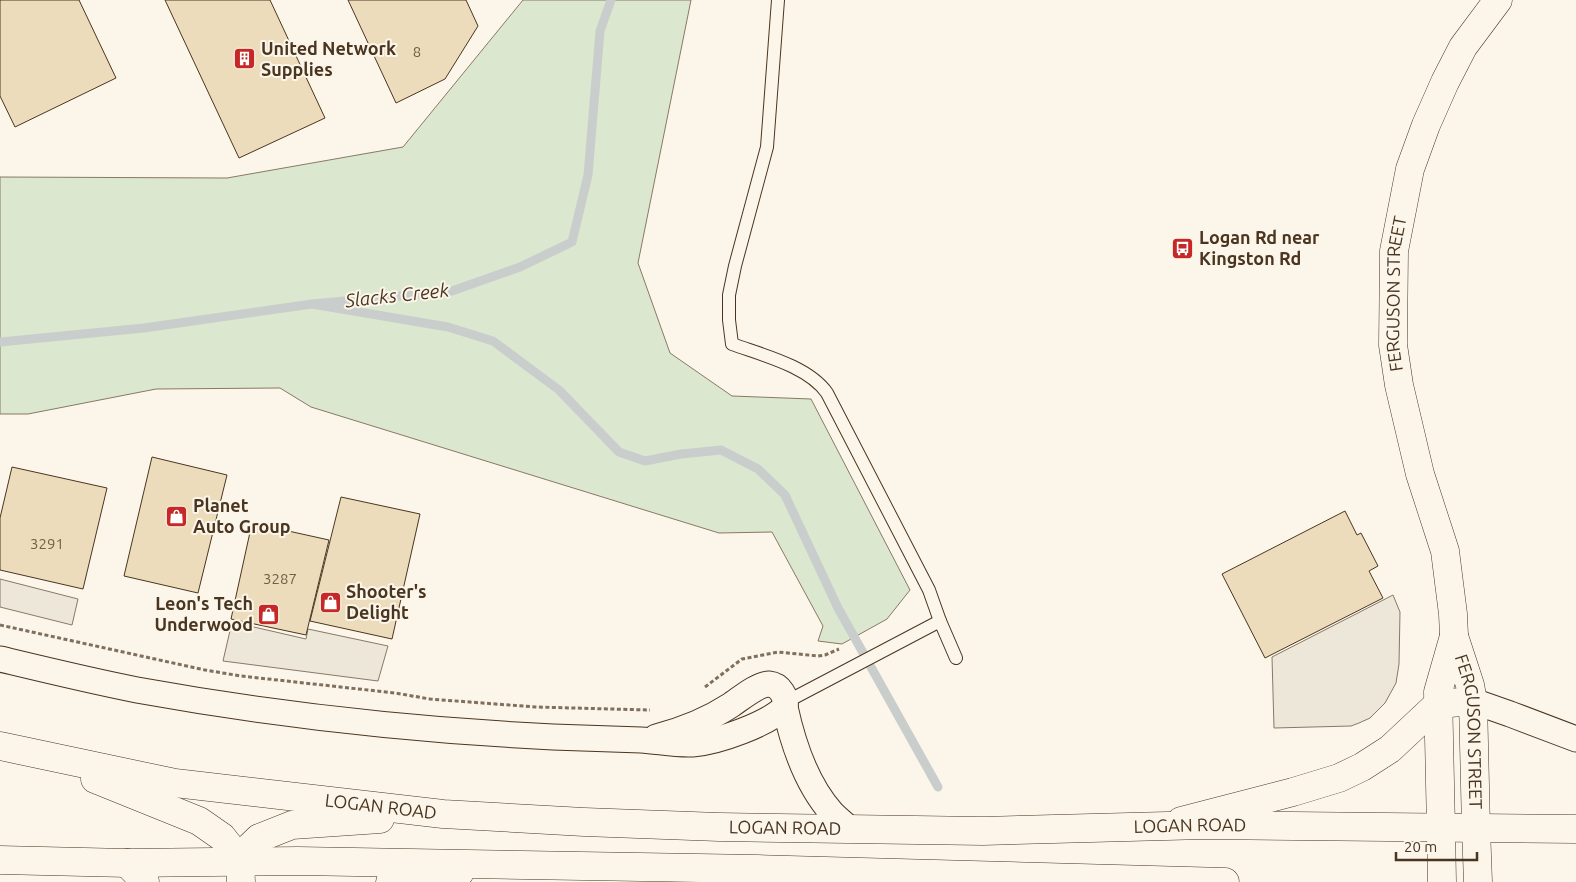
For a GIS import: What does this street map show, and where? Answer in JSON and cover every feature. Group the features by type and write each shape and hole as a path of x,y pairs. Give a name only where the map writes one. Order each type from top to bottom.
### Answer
{"main road":[{"name":"FERGUSON STREET","path":"1478,882 1473,702 1470,686 1454,636 1453,606 1445,551 1420,474 1399,385 1393,345 1394,251 1410,169 1426,125 1444,82 1463,47 1498,0"},
{"name":"FERGUSON STREET","path":"1442,882 1438,704 1441,679 1454,636"},
{"path":"1160,826 1294,792 1339,778 1362,767 1390,749 1438,704 1473,702"},
{"name":"LOGAN ROAD","path":"0,746 176,783 443,814 681,826 983,831 1204,825 1576,828"},
{"path":"36,755 199,821 222,837 235,869"},
{"path":"235,869 259,838 292,825 443,814"},
{"path":"0,860 136,872 235,869 308,861 913,872 1225,882"},
{"path":"390,882 503,865"}],"street":[{"path":"0,659 137,690 308,716 421,729 692,744 715,740 765,721 778,714 785,704"},
{"path":"641,740 658,737 702,722 758,687 769,684 784,694 792,739 816,790 832,813 850,829"},
{"path":"1473,702 1576,739"}],"lane":[{"path":"778,0 767,147 729,295 729,320 732,344 786,364 810,377 824,388 832,400 929,590 956,658"},
{"path":"785,704 940,621"}],"path":[{"path":"0,625 205,670 241,676 395,693 430,700 652,710"},
{"path":"703,690 742,659 778,652 818,656 843,648"}],"green space":[{"path":"523,0 691,0 638,263 670,353 732,396 811,399 910,590 887,619 842,644 818,641 823,626 772,532 719,533 311,407 280,388 156,389 28,414 0,414 0,177 227,178 403,147"}],"shaded area":[{"path":"0,579 78,599 72,625 0,607"},
{"path":"1393,595 1400,612 1399,664 1396,683 1385,703 1370,718 1351,726 1274,728 1272,657"},
{"path":"232,622 306,639 308,629 388,646 378,681 223,661"}],"building":[{"path":"0,0 79,0 116,78 15,127 0,96"},
{"name":"United Network Supplies","path":"165,0 270,0 325,118 239,158"},
{"path":"348,0 466,0 478,26 445,79 396,103"},
{"path":"152,457 227,475 198,593 124,576"},
{"path":"12,467 107,488 83,589 0,570 0,518"},
{"path":"341,497 420,514 392,639 310,621"},
{"path":"1345,511 1357,535 1361,533 1378,566 1369,571 1383,598 1265,658 1222,574"},
{"path":"252,523 329,540 306,635 231,619"}],"waterway":[{"name":"Slacks Creek","path":"0,342 144,328 312,304 452,291 520,267 572,242 588,175 600,31 611,0"},
{"path":"312,304 448,327 493,341 559,390 619,452 645,461 681,454 721,450 758,469 785,495 838,608 938,787"}],"place":[{"name":"United Network Supplies","path":"245,59"},
{"name":"Logan Rd near Kingston Rd","path":"1183,248"},
{"name":"Planet Auto Group","path":"177,516"},
{"name":"Shooter's Delight","path":"330,602"},
{"name":"Leon's Tech Underwood","path":"269,614"}]}
